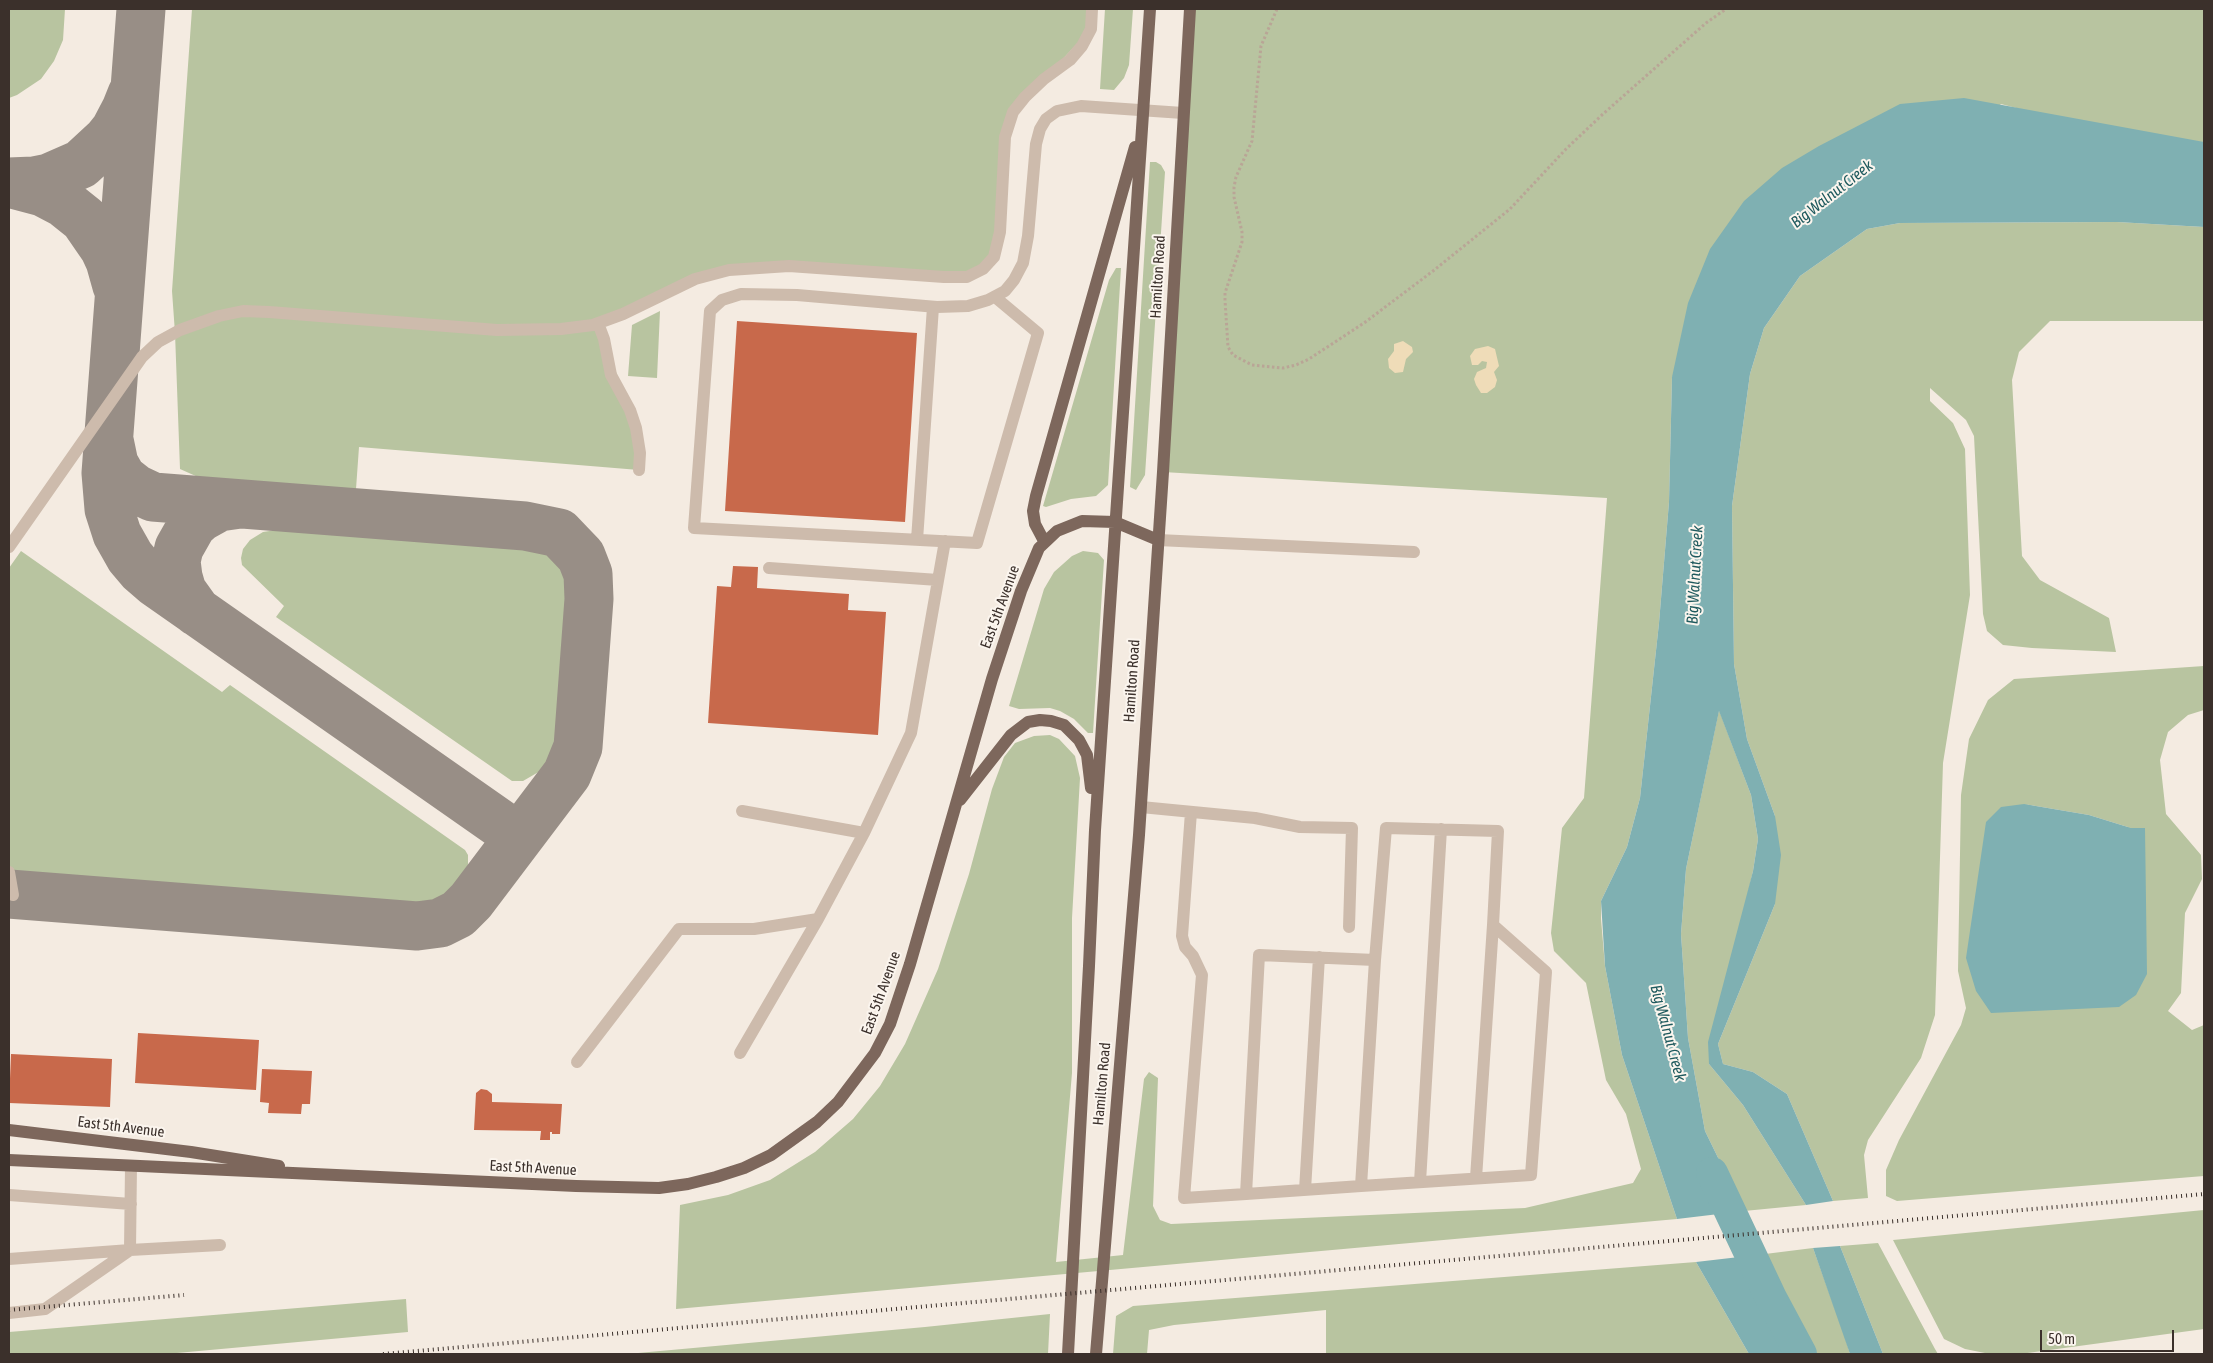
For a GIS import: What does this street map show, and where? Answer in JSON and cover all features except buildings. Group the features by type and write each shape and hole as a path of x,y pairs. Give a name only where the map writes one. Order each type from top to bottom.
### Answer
{"main road":[{"name":"Hamilton Road","path":"1068,1354 1095,830 1150,9"},
{"name":"Hamilton Road","path":"1096,1354 1141,807 1190,9"},
{"path":"1142,123 1036,496 1034,511 1035,524 1044,541 1057,531 1073,524 1092,521 1115,522 1158,540"},
{"name":"East 5th Avenue","path":"9,1160 318,1175 659,1188 688,1184 716,1177 744,1168 770,1155 817,1122 838,1102 875,1053 890,1024 910,964 1005,638 1021,592 1039,548 1044,541"},
{"path":"956,806 1011,735 1028,722 1051,721 1064,725 1074,733 1087,755 1095,830"},
{"name":"East 5th Avenue","path":"9,1130 191,1152 318,1175"}],"lane":[{"path":"9,547 142,357 158,342 200,322 219,316 252,312 529,331 561,329 598,323 623,314 695,279 729,270 789,266 944,278 967,277 983,269 994,257 1000,232 1005,137 1013,112 1024,97 1070,60 1082,46 1091,29 1092,9"},
{"path":"995,296 1038,333 977,543 694,528 710,311 722,300 741,294 797,295 932,307 968,306 995,296 1004,291 1014,280 1027,251 1036,144 1040,129 1046,119 1057,111 1070,107 1183,112"},
{"path":"917,540 932,307"},
{"path":"598,323 604,339 611,375 630,410 636,428 640,453 639,470"},
{"path":"1158,540 1414,552"},
{"path":"740,1052 818,919 864,833 911,733 945,541"},
{"path":"769,568 938,580"},
{"path":"1141,807 1255,818 1300,827 1352,828 1349,927"},
{"path":"742,811 864,833"},
{"path":"1191,812 1182,936 1185,947 1193,956 1202,975 1184,1198 1531,1175 1546,972 1493,925"},
{"path":"1361,1186 1375,960 1386,828 1498,831 1476,1178"},
{"path":"1420,1182 1441,829"},
{"path":"9,872 13,895"},
{"path":"577,1062 680,929 754,929 818,919"},
{"path":"1246,1194 1259,955 1375,960"},
{"path":"1305,1190 1319,957"},
{"path":"130,1250 131,1166"},
{"path":"9,1195 130,1204"},
{"path":"9,1259 220,1245"},
{"path":"9,1313 45,1309 130,1250"}],"path":[{"path":"1277,9 1260,46 1252,141 1236,177 1234,187 1242,242 1225,293 1225,300 1228,347 1233,355 1252,365 1283,368 1309,360 1364,323 1510,209 1566,149 1603,114 1706,23 1726,9"}],"green space":[{"path":"9,9 65,9 63,40 54,61 41,79 17,95 9,98"},
{"path":"192,9 1092,9 1091,29 1013,112 994,257 967,277 729,270 598,323 630,410 639,470 359,447 356,489 198,477 180,469 172,291"},
{"path":"1105,9 1133,9 1129,65 1124,78 1114,90 1100,89"},
{"path":"1190,9 2204,9 2204,157 2001,104 1672,377 1669,502 1659,623 1640,798 1627,847 1601,901 1601,919 1605,966 1622,1055 1677,1219 676,1309 680,1205 728,1195 770,1180 815,1152 853,1119 880,1086 905,1044 938,969 969,874 992,789 1004,757 1015,743 1034,736 1050,735 1059,739 1075,756 1080,778 1072,918 1072,1073 1056,1262 1123,1255 1144,1079 1149,1072 1158,1078 1153,1206 1160,1220 1171,1224 1525,1208 1633,1183 1641,1169 1626,1114 1606,1080 1586,983 1554,951 1551,933 1562,828 1584,798 1607,498 1163,472"},
{"path":"1150,162 1156,162 1161,165 1165,172 1145,475 1136,490 1130,487"},
{"path":"2117,222 2204,227 2204,321 2050,321 2019,352 2012,380 2022,556 2040,580 2109,618 2116,652 2003,645 1987,631 1983,614 1974,436 1966,420 1930,388 1930,401 1953,423 1965,449 1970,595 1943,763 1935,1015 1921,1058 1868,1140 1864,1155 1868,1198 1833,1201 1787,1094 1753,1072 1723,1064 1718,1044 1775,904 1775,816 1747,739 1734,664 1732,506 1750,374 1764,328 1800,276 1867,229 1900,223"},
{"path":"1116,268 1121,268 1108,485 1096,496 1071,499 1046,507 1043,506 1109,280"},
{"path":"660,311 657,378 628,376 632,325"},
{"path":"276,530 352,536 353,532 540,545 561,554 567,561 570,571 561,707 556,748 542,770 523,781 512,781 276,617 284,606 242,565 241,558 243,549 250,540 263,532"},
{"path":"21,551 222,692 230,685 465,850 468,855 467,876 460,888 442,905 420,909 9,881 9,568"},
{"path":"1083,551 1098,553 1104,560 1093,733 1088,733 1074,719 1060,711 1050,708 1019,709 1009,706 1044,589 1054,572 1072,556"},
{"path":"2204,666 2204,710 2188,715 2168,732 2160,760 2166,814 2201,855 2202,879 2185,913 2181,993 2168,1011 2192,1030 2204,1025 2204,1176 1897,1201 1886,1196 1886,1170 1899,1140 1961,1025 1966,1008 1958,971 1961,795 1969,739 1988,700 2014,679","holes":["2024,804 2089,815 2131,828"]},
{"path":"1719,710 1751,795 1758,839 1753,871 1709,1064 1743,1105 1806,1205 1744,1211 1705,1131 1688,1038 1681,934 1686,869"},
{"path":"2204,1210 2204,1329 2020,1354 1990,1354 1965,1349 1944,1339 1893,1240"},
{"path":"1878,1243 1938,1354 1883,1354 1840,1246"},
{"path":"1813,1248 1850,1354 1814,1354 1765,1254"},
{"path":"1696,1262 1749,1354 1326,1354 1326,1310 1174,1325 1149,1330 1147,1354 1113,1354 1116,1316 1133,1306"},
{"path":"406,1299 408,1332 166,1354 9,1354 9,1332"},
{"path":"1050,1314 1048,1354 627,1354 925,1327"}],"sand":[{"path":"1403,341 1412,347 1413,352 1406,359 1403,372 1395,373 1389,368 1388,359 1394,351 1394,344"},
{"path":"1488,346 1495,349 1499,366 1494,372 1497,380 1495,387 1487,393 1481,393 1474,379 1477,372 1486,368 1487,362 1482,361 1478,365 1472,365 1470,356 1475,349"}],"water":[{"path":"1964,98 2204,142 2204,227 2117,222 1900,223 1867,229 1800,276 1764,328 1750,374 1732,506 1734,664 1747,739 1775,816 1781,855 1775,904 1718,1044 1723,1064 1753,1072 1787,1094 1833,1201 1806,1205 1743,1105 1709,1064 1708,1042 1753,871 1758,839 1751,795 1719,711 1686,869 1681,934 1688,1038 1705,1131 1744,1211 1677,1219 1622,1055 1605,966 1601,901 1627,847 1640,798 1659,623 1669,502 1672,377 1688,303 1710,249 1744,201 1782,168 1819,146 1900,104"},
{"path":"2024,804 2089,815 2131,828 2145,828 2147,974 2136,995 2119,1007 1991,1013 1976,991 1966,958 1986,822 2001,807"},
{"path":"1840,1246 1883,1354 1850,1354 1813,1248"},
{"path":"1765,1254 1814,1354 1749,1354 1696,1262"}],"waterway":[{"name":"Big Walnut Creek","path":"1712,1173 1771,1298 1801,1354"}],"taxiway":[{"path":"141,9 106,473 109,509 117,534 130,557 156,583 519,837"},
{"path":"9,182 49,178 81,164 115,130 132,94"},
{"path":"9,183 43,192 64,203 84,219 104,248 117,286"},
{"path":"9,894 417,926 440,923 458,914 471,901 567,774 578,747 589,599 588,574 581,556 559,533 525,526 153,497 136,489 122,478 114,464 109,440"},
{"path":"197,612 182,591 178,577 176,561 179,548 192,525 201,517 219,507 240,504"}],"railway":[{"path":"383,1354 2204,1194"},
{"path":"9,1310 184,1295"}]}
